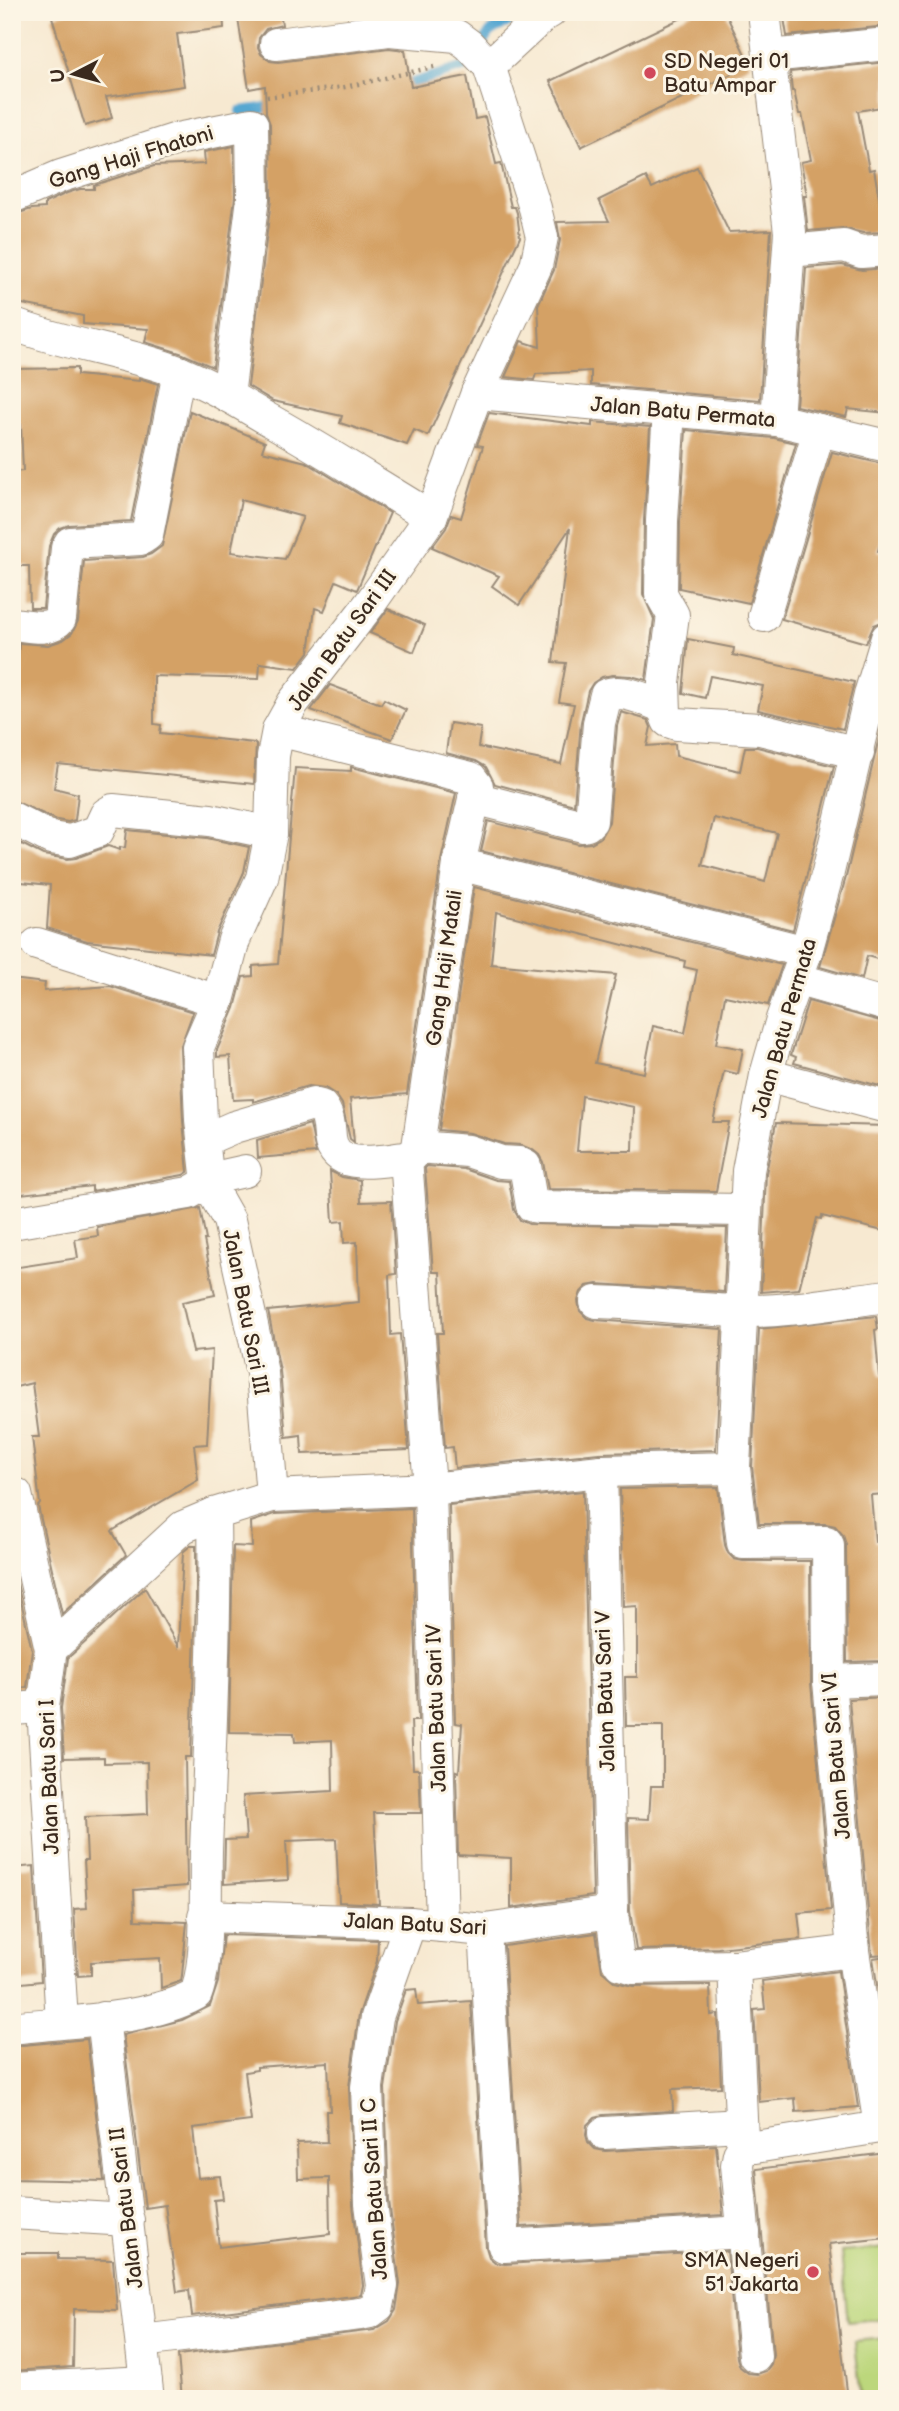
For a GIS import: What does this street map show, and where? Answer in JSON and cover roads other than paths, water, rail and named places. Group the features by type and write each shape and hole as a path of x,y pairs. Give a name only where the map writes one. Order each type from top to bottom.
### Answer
{"street":[{"path":"276,44 389,30 457,36 477,53 550,12"},
{"path":"764,12 790,232 777,419"},
{"path":"770,56 887,44"},
{"name":"Jalan Batu Sari III","path":"272,1496 262,1373 229,1220 217,1135 198,1047 218,1002 234,940 262,878 271,834 273,756 278,730 293,703 369,605 431,517 477,393 536,266 542,236 535,208 477,53"},
{"name":"Gang Haji Fhatoni","path":"12,197 61,176 254,111 253,198 228,396"},
{"path":"789,251 844,246 861,252 887,250"},
{"path":"12,324 40,335 141,359 179,372 295,434 431,517"},
{"path":"12,624 46,627 54,626 60,619 67,548 70,543 141,539 147,535 179,372"},
{"name":"Jalan Batu Permata","path":"477,393 777,419 887,446"},
{"path":"668,410 661,594 673,615 664,682 664,707 668,721 677,724 760,729 858,753"},
{"path":"764,616 819,430"},
{"name":"Jalan Batu Permata","path":"734,1468 743,1311 744,1210 748,1171 766,1075 801,965 858,753 879,694 887,638"},
{"path":"474,798 587,825 590,821 600,723 606,695 612,692 627,695 664,707"},
{"path":"278,730 471,778 477,786 459,864"},
{"path":"12,818 51,838 70,841 98,831 106,814 113,810 210,820 271,834"},
{"name":"Gang Haji Matali","path":"430,1489 412,1153 459,864 801,965 887,1005"},
{"path":"37,944 218,1002"},
{"path":"766,1075 887,1107"},
{"path":"217,1135 313,1104 321,1106 327,1112 331,1145 337,1154 351,1162 412,1153 468,1151 500,1162 525,1166 532,1206 744,1210"},
{"path":"12,1223 190,1193 224,1177"},
{"path":"596,1302 743,1311 818,1306 887,1296"},
{"path":"51,1650 183,1527 272,1496 430,1489 601,1471 734,1468"},
{"name":"Jalan Batu Sari VI","path":"734,1468 743,1543 827,1543 829,1681 853,1951 883,2126"},
{"name":"Jalan Batu Sari V","path":"601,1471 612,1912"},
{"name":"Jalan Batu Sari IV","path":"430,1489 442,1926"},
{"name":"Jalan Batu Sari I","path":"16,1494 51,1650 43,1707 62,2022"},
{"path":"12,2028 103,2018 177,2004 196,1994 201,1979 204,1916 215,1576 214,1514"},
{"path":"829,1681 887,1679"},
{"path":"12,1709 43,1707"},
{"path":"612,1912 620,1964 633,1968 734,1966 853,1951"},
{"name":"Jalan Batu Sari","path":"204,1916 410,1923 485,1930 612,1912"},
{"name":"Jalan Batu Sari II C","path":"142,2341 360,2314 370,2312 378,2306 382,2286 371,2204 367,2087 377,2017 410,1923"},
{"path":"485,1930 504,2246 744,2232"},
{"path":"734,1966 744,2135 737,2165 755,2356"},
{"name":"Jalan Batu Sari II","path":"103,2018 147,2391"},
{"path":"604,2133 744,2135 755,2147 883,2126"},
{"path":"12,2213 128,2220"},
{"path":"12,2389 147,2391"}],"waterway":[{"path":"399,87 467,66 491,31 527,12"},
{"path":"240,111 277,106"}],"place":[{"name":"SD Negeri 01 Batu Ampar","path":"650,73"},
{"name":"SMA Negeri 51 Jakarta","path":"813,2272"}]}
